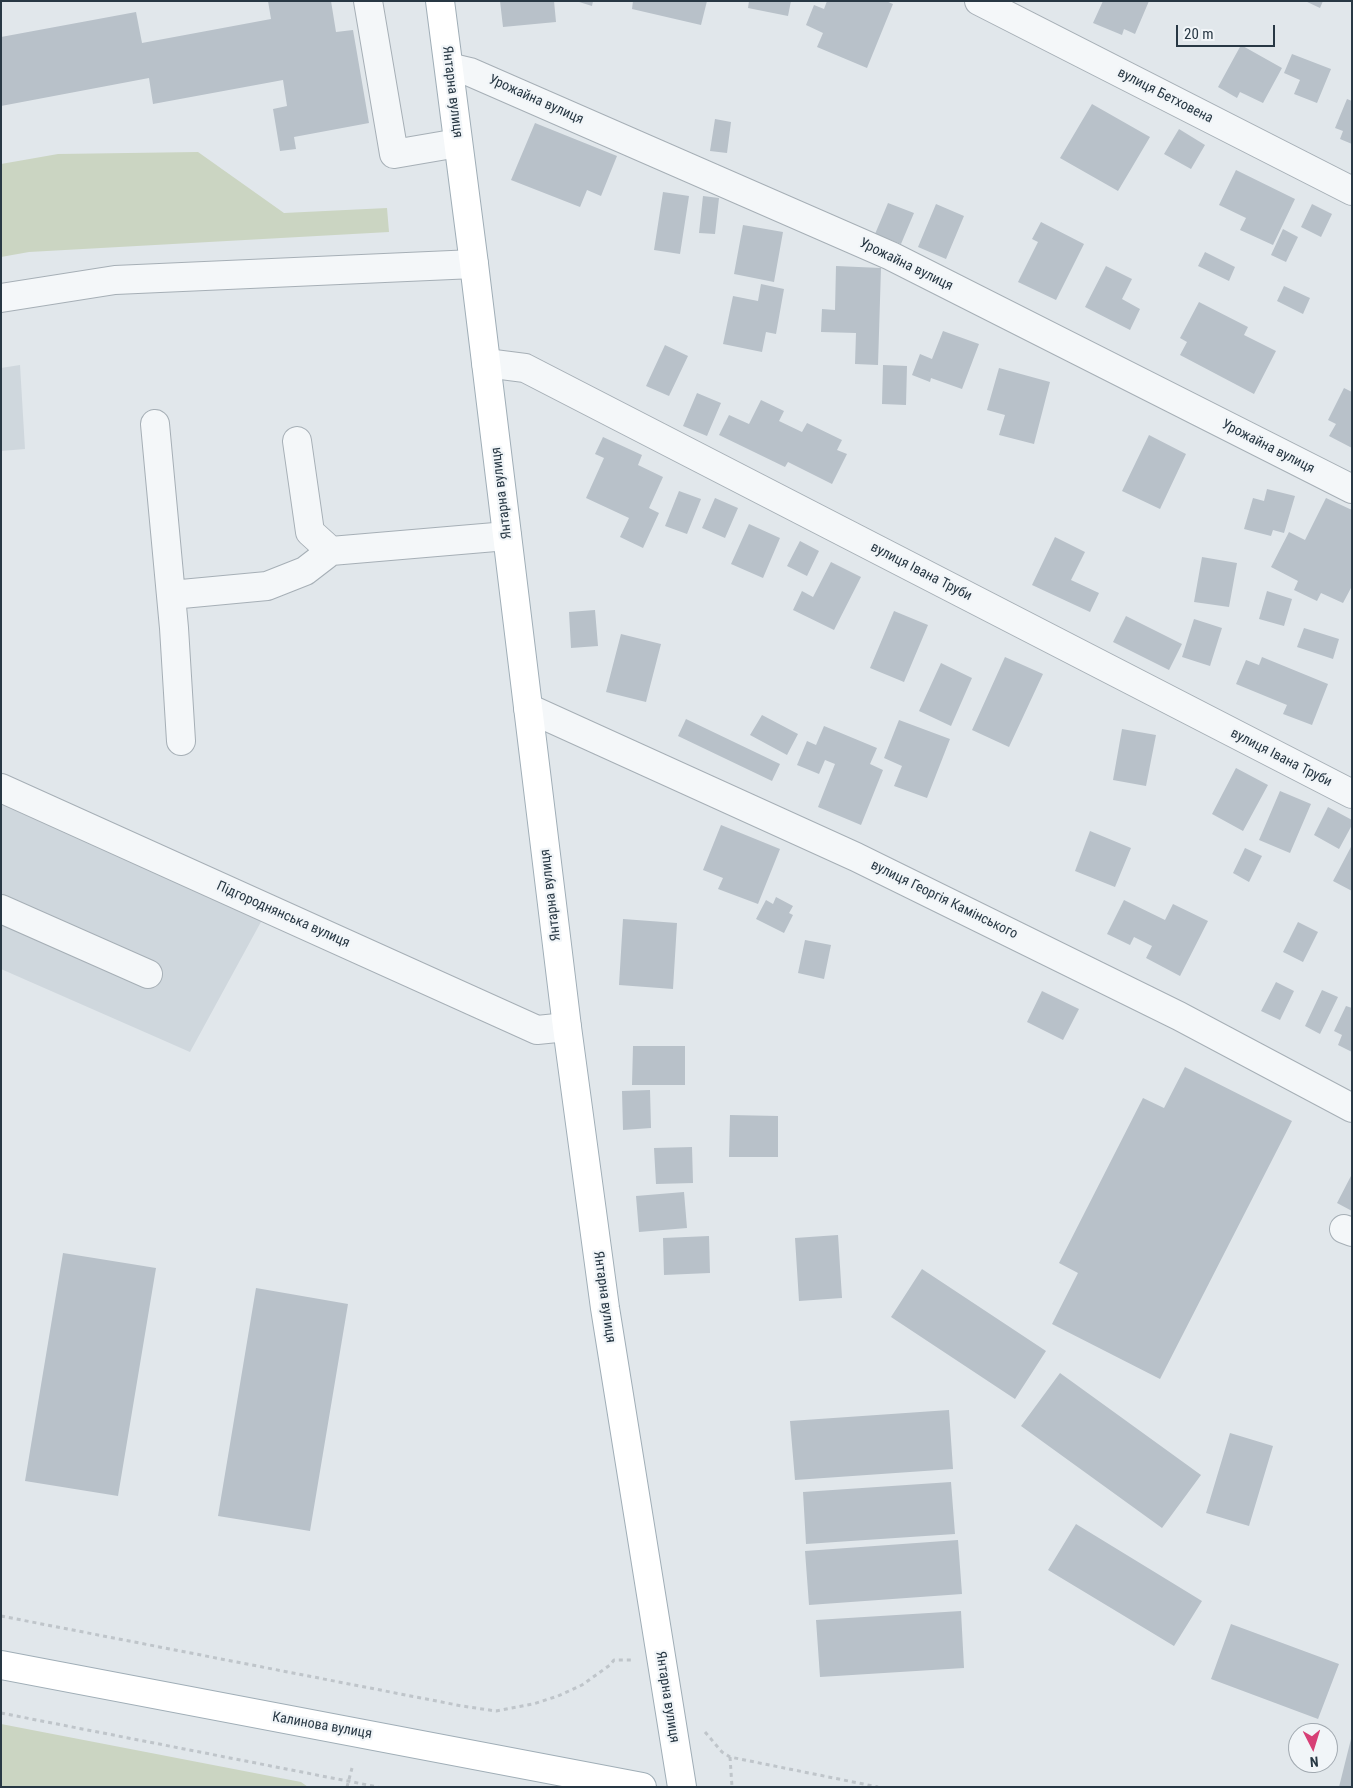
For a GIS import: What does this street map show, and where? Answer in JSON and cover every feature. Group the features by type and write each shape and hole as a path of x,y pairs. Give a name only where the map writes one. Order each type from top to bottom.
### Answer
{"main road":[{"name":"Янтарна вулиця","path":"440,1 567,1027 605,1308 682,1787"},
{"name":"Калинова вулиця","path":"1,1665 642,1787"}],"street":[{"path":"368,1 394,154 458,143"},
{"name":"вулиця Бетховена","path":"979,1 1352,191"},
{"name":"Урожайна вулиця","path":"449,68 470,72 891,256 1352,489"},
{"path":"1,298 115,280 474,264"},
{"name":"вулиця Івана Труби","path":"486,363 525,368 1352,794"},
{"path":"155,424 171,595 181,741"},
{"path":"297,441 310,532 332,551"},
{"path":"171,595 267,586 305,571 332,551 507,536"},
{"name":"вулиця Георгія Камінського","path":"528,708 856,857 1179,1016 1352,1108"},
{"name":"Підгороднянська вулиця","path":"1,788 537,1030 567,1027"},
{"path":"1,909 148,974"}],"path":[{"path":"1,1616 452,1705 496,1711 533,1704 558,1696 582,1685 614,1660 660,1659"},
{"path":"1,1712 378,1787"},
{"path":"704,1723 705,1732 722,1752 730,1756 878,1787"},
{"path":"730,1756 732,1787"},
{"path":"347,1787 352,1768"}],"shaded area":[{"path":"20,365 25,449 1,451 1,368"},
{"path":"1,804 262,920 190,1052 1,969"}],"green space":[{"path":"198,152 284,213 387,208 389,232 29,252 1,257 1,164 58,154"},
{"path":"1,1724 301,1782 308,1787 1,1787"}],"building":[{"path":"268,1 331,1 336,32 353,30 369,123 294,137 296,149 280,151 273,109 287,106 283,80 153,104 149,78 1,106 1,37 136,12 142,43 271,19"},
{"path":"500,1 554,1 556,22 503,27"},
{"path":"576,1 593,1 592,6"},
{"path":"633,1 707,1 701,25 632,9"},
{"path":"749,1 791,1 788,16 748,8"},
{"path":"827,1 886,1 893,4 867,68 817,47 823,33 806,25 814,5 824,9"},
{"path":"1103,1 1149,1 1135,34 1124,29 1122,35 1093,23"},
{"path":"1305,1 1323,1 1320,8"},
{"path":"1241,45 1282,68 1263,103 1240,92 1237,98 1218,87"},
{"path":"1292,54 1331,69 1317,103 1294,94 1300,80 1284,73"},
{"path":"1347,99 1352,101 1352,144 1340,139 1343,131 1335,128"},
{"path":"1092,104 1150,137 1118,191 1060,158"},
{"path":"715,119 731,122 727,153 710,151"},
{"path":"535,123 617,156 601,196 587,190 580,207 511,180"},
{"path":"1179,129 1205,145 1191,169 1164,154"},
{"path":"1236,170 1295,199 1273,245 1240,230 1246,218 1219,205"},
{"path":"663,192 689,196 680,254 654,250"},
{"path":"703,196 719,198 715,234 699,233"},
{"path":"888,203 914,213 901,244 875,234"},
{"path":"936,204 964,216 946,259 918,247"},
{"path":"1312,204 1332,214 1321,237 1301,227"},
{"path":"1041,222 1084,244 1056,300 1018,282 1038,242 1032,239"},
{"path":"743,225 783,232 774,282 734,274"},
{"path":"1283,229 1298,237 1286,262 1271,255"},
{"path":"1205,252 1235,267 1229,281 1198,266"},
{"path":"836,266 881,268 878,365 855,364 856,333 821,332 822,309 835,310"},
{"path":"1106,266 1132,279 1122,299 1140,309 1130,330 1085,307"},
{"path":"761,284 784,289 776,334 766,332 762,352 723,344 733,296 758,301"},
{"path":"1284,286 1310,298 1303,314 1277,301"},
{"path":"1199,302 1248,327 1244,335 1276,351 1254,394 1180,355 1187,342 1180,338"},
{"path":"943,331 979,344 962,389 931,378 930,382 912,375 920,354 932,359"},
{"path":"665,345 688,356 669,396 646,386"},
{"path":"883,365 907,366 906,405 882,404"},
{"path":"999,368 1050,382 1034,444 999,435 1005,415 987,410"},
{"path":"1344,388 1352,392 1352,448 1329,436 1336,424 1328,420"},
{"path":"697,393 721,403 707,436 683,426"},
{"path":"761,400 784,411 779,421 802,432 807,423 842,440 837,450 847,454 832,484 788,462 785,467 719,435 729,415 749,424"},
{"path":"1149,435 1186,454 1160,509 1122,491"},
{"path":"603,437 642,455 638,465 663,477 649,508 659,513 643,548 620,537 629,518 586,498 604,458 595,454"},
{"path":"1267,489 1295,496 1284,533 1273,530 1271,536 1244,529 1253,498 1264,501"},
{"path":"679,491 701,499 687,534 665,526"},
{"path":"715,498 738,508 725,538 702,528"},
{"path":"1326,498 1352,510 1352,586 1343,603 1321,593 1317,601 1294,590 1298,581 1271,567 1289,532 1305,540"},
{"path":"749,524 780,538 763,578 731,564"},
{"path":"1055,537 1085,552 1071,580 1099,593 1090,612 1032,585"},
{"path":"800,541 819,551 807,576 787,566"},
{"path":"1202,557 1237,563 1229,607 1194,602"},
{"path":"831,562 861,577 834,630 793,610 802,591 813,597"},
{"path":"1267,591 1292,599 1284,626 1259,619"},
{"path":"595,610 598,646 571,648 569,612"},
{"path":"894,611 928,625 904,682 870,668"},
{"path":"1126,616 1182,644 1169,670 1113,642"},
{"path":"1194,619 1222,628 1210,666 1182,657"},
{"path":"1304,628 1339,639 1333,659 1297,647"},
{"path":"621,634 661,644 646,702 606,692"},
{"path":"1005,657 1043,674 1009,747 972,730"},
{"path":"1262,657 1328,684 1312,725 1283,714 1287,705 1236,684 1246,660 1259,665"},
{"path":"941,663 972,678 951,726 919,711"},
{"path":"762,715 798,734 787,755 750,735"},
{"path":"686,719 780,764 772,781 678,736"},
{"path":"899,720 950,739 927,798 894,786 902,766 884,758"},
{"path":"824,726 877,748 870,764 883,770 861,825 818,807 835,764 825,760 819,774 797,765 807,741 816,745"},
{"path":"1122,729 1156,735 1146,786 1113,780"},
{"path":"1236,768 1268,785 1243,831 1212,814"},
{"path":"1280,791 1311,804 1290,853 1259,840"},
{"path":"1328,807 1352,820 1352,825 1339,849 1314,835"},
{"path":"721,825 780,849 758,904 718,889 723,878 703,870"},
{"path":"1090,831 1131,848 1115,887 1075,871"},
{"path":"1352,845 1352,891 1333,881"},
{"path":"1245,848 1262,856 1249,882 1233,873"},
{"path":"776,897 793,906 789,913 793,915 784,933 756,919 766,900 773,904"},
{"path":"1124,900 1165,920 1173,904 1208,921 1180,976 1146,958 1152,946 1134,937 1130,945 1107,934"},
{"path":"623,919 677,923 673,989 619,985"},
{"path":"1298,922 1318,932 1303,962 1283,952"},
{"path":"805,940 831,945 824,979 798,973"},
{"path":"1276,982 1294,991 1280,1020 1261,1011"},
{"path":"1322,990 1338,997 1320,1034 1305,1026"},
{"path":"1042,991 1079,1009 1063,1040 1027,1022"},
{"path":"1346,1006 1352,1008 1352,1052 1338,1045 1342,1035 1334,1031"},
{"path":"633,1046 685,1046 685,1085 632,1085"},
{"path":"1185,1067 1292,1121 1160,1379 1052,1324 1078,1273 1059,1263 1143,1098 1164,1108"},
{"path":"650,1090 651,1128 623,1130 622,1091"},
{"path":"730,1115 778,1116 778,1157 729,1157"},
{"path":"692,1147 693,1183 656,1184 654,1148"},
{"path":"1352,1174 1352,1211 1337,1203"},
{"path":"684,1192 687,1228 639,1232 636,1196"},
{"path":"838,1235 842,1298 799,1301 795,1238"},
{"path":"709,1236 710,1273 664,1275 663,1238"},
{"path":"63,1253 156,1268 118,1496 25,1481"},
{"path":"922,1269 1046,1351 1015,1399 891,1317"},
{"path":"256,1288 348,1304 310,1531 218,1516"},
{"path":"1060,1373 1201,1475 1162,1528 1021,1426"},
{"path":"949,1410 953,1469 795,1480 790,1421"},
{"path":"1230,1433 1273,1446 1249,1526 1206,1513"},
{"path":"951,1482 955,1534 806,1544 803,1492"},
{"path":"1076,1524 1202,1601 1174,1646 1048,1570"},
{"path":"958,1540 962,1594 809,1605 805,1551"},
{"path":"961,1611 964,1668 820,1677 816,1620"},
{"path":"1231,1624 1339,1664 1318,1719 1211,1679"},
{"path":"1351,1739 1352,1787 1339,1787"}]}
